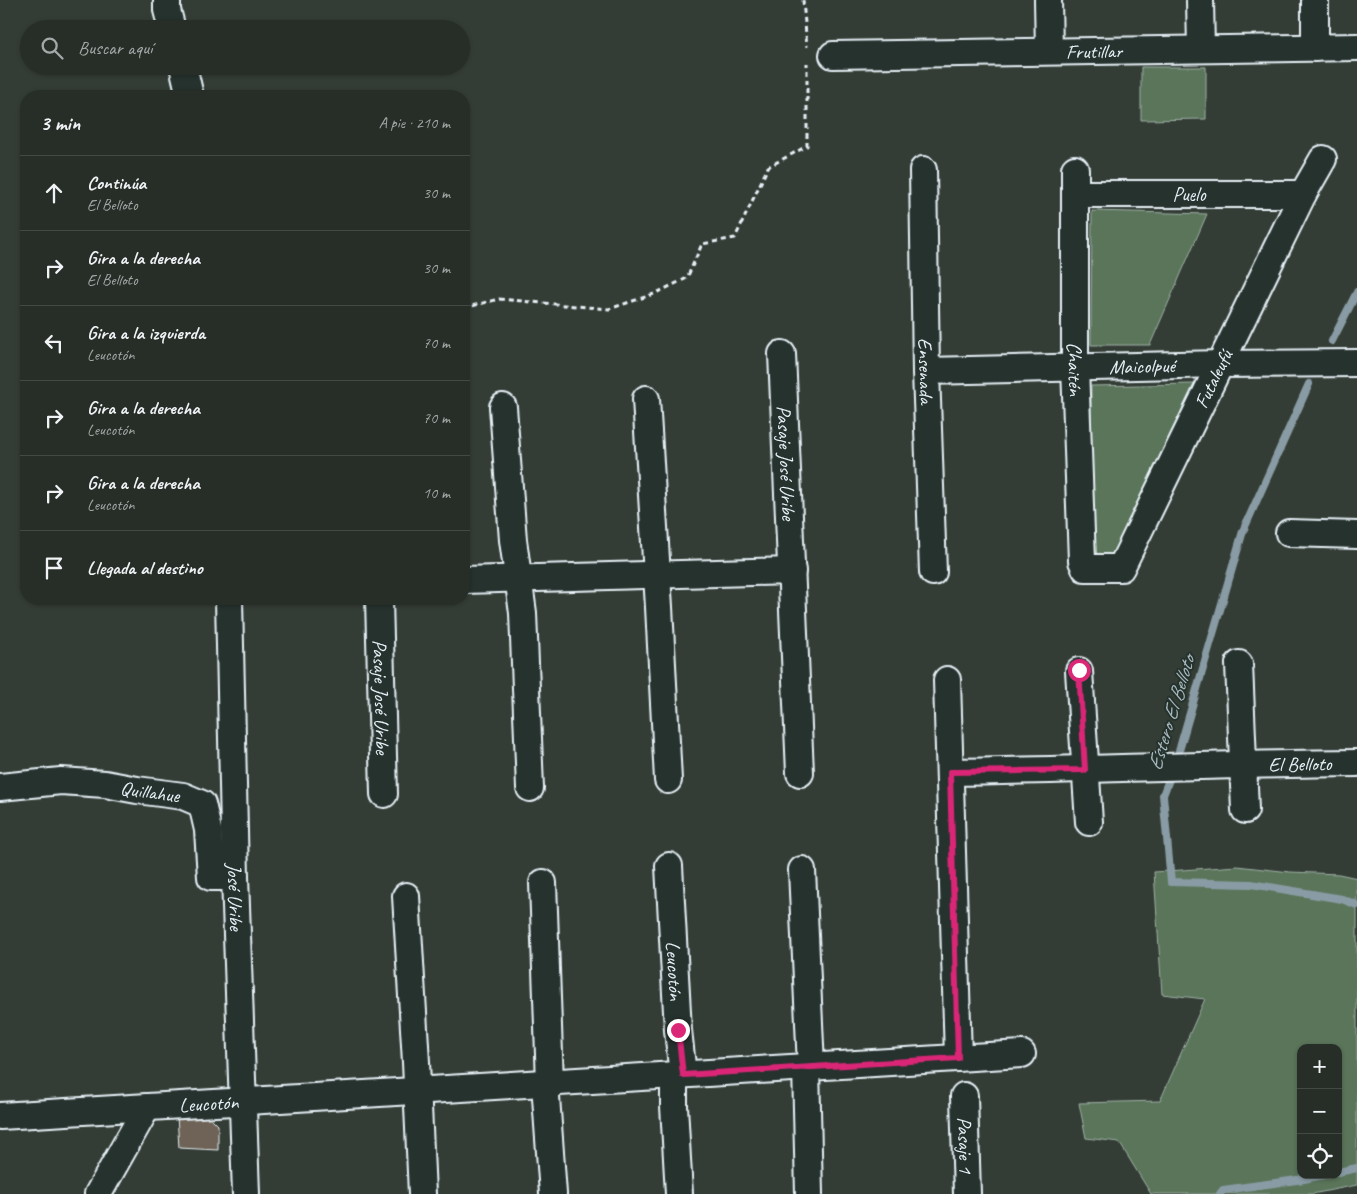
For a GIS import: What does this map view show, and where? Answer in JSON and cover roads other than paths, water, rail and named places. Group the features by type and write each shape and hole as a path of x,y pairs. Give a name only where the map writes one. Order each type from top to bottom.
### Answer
{"street":[{"path":"167,0 170,20"},
{"path":"1048,0 1049,51"},
{"path":"1200,0 1201,49"},
{"path":"1315,0 1315,48"},
{"name":"Frutillar","path":"833,55 1357,47"},
{"path":"185,75 189,90"},
{"name":"Futaleufú","path":"1085,568 1121,568 1303,194 1323,159"},
{"name":"Ensenada","path":"923,170 926,371 933,572"},
{"name":"Puelo","path":"1075,182 1303,194"},
{"name":"Chaitén","path":"1075,182 1075,367 1082,561 1085,568"},
{"name":"Pasaje José Uribe","path":"782,354 800,773"},
{"name":"Maicolpué","path":"926,371 1221,364 1357,363"},
{"path":"646,399 668,780"},
{"path":"503,407 513,540 523,613 530,788"},
{"path":"1289,533 1357,535"},
{"path":"470,580 792,571"},
{"name":"José Uribe","path":"229,605 235,877 246,1194"},
{"name":"Pasaje José Uribe","path":"379,605 384,794"},
{"name":"El Belloto","path":"1239,664 1242,764 1246,810"},
{"path":"1079,670 1089,822"},
{"path":"947,680 958,1058"},
{"name":"El Belloto","path":"950,772 1085,770 1181,765 1357,763"},
{"name":"Quillahue","path":"0,787 70,782 105,784 183,796 202,804 208,830 211,877 235,877"},
{"name":"Leucotón","path":"669,866 678,1030 679,1075 674,1106 679,1194"},
{"path":"802,870 810,1194"},
{"path":"543,882 553,1194"},
{"path":"406,896 422,1194"},
{"name":"Leucotón","path":"0,1116 1022,1054"},
{"name":"Pasaje 1","path":"964,1096 967,1194"},
{"path":"98,1194 147,1107"}],"waterway":[{"name":"Estero El Belloto","path":"1332,341 1357,292"},
{"name":"Estero El Belloto","path":"1176,761 1243,531 1309,384"},
{"name":"Estero El Belloto","path":"1172,772 1163,795 1171,882 1251,884 1342,899 1357,905"},
{"name":"Estero El Belloto","path":"1342,1171 1357,1168"},
{"name":"Estero El Belloto","path":"1220,1194 1223,1190 1304,1179"}]}
